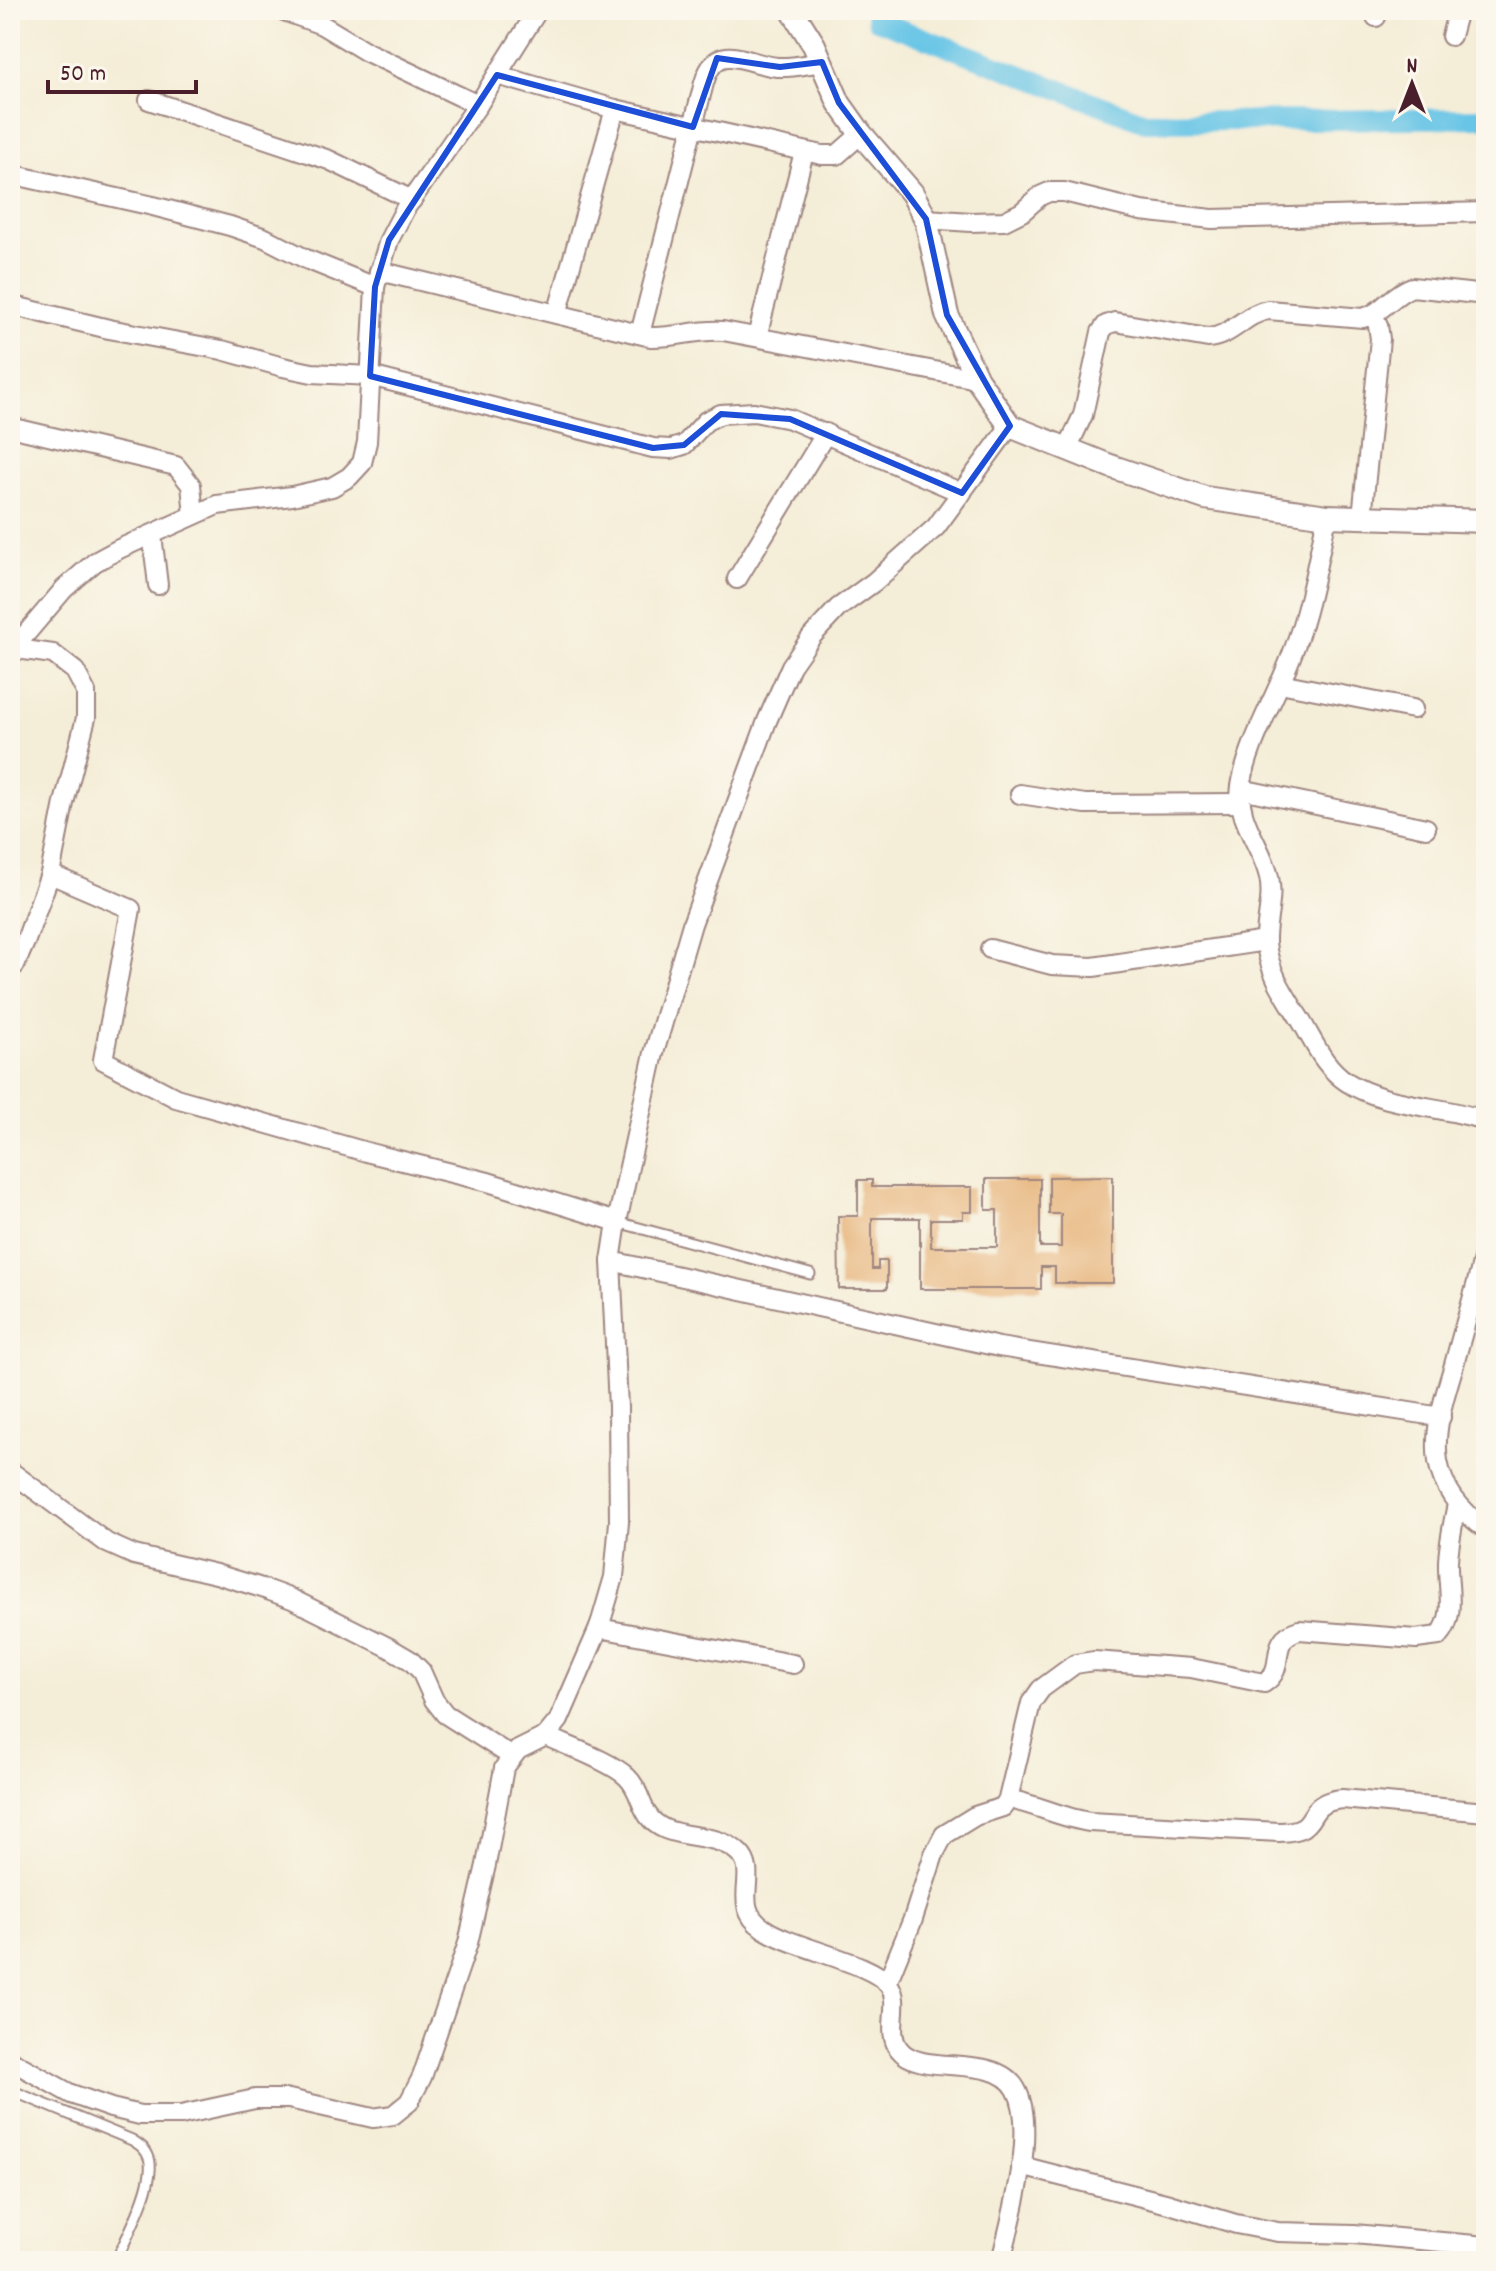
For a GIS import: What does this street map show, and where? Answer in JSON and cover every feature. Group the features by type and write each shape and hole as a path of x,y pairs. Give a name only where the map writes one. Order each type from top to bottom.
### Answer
{"street":[{"path":"281,10 324,17 367,52 478,105"},
{"path":"12,648 64,589 95,562 217,505 292,496 332,487 349,477 362,463 367,442 377,279 389,240 412,200 478,105 538,10"},
{"path":"792,10 814,45 839,103 861,134 912,193 926,219 947,315 977,379 1010,426 1205,498 1327,516 1486,521"},
{"path":"1451,36 1458,10"},
{"path":"640,334 707,74 717,58 728,56 780,67 822,62"},
{"path":"497,75 615,109 804,152 837,155 861,134"},
{"path":"149,100 329,160 412,200"},
{"path":"557,314 615,109"},
{"path":"757,337 804,152"},
{"path":"10,174 230,226 265,238 306,259 377,279 557,314 640,334 674,337 710,330 977,379"},
{"path":"926,219 1004,221 1049,192 1064,192 1141,211 1212,219 1486,212"},
{"path":"1067,449 1083,415 1097,343 1106,325 1125,322 1208,338 1221,337 1246,318 1268,310 1363,318 1373,315 1400,291 1412,287 1486,295"},
{"path":"10,305 109,329 222,350 312,373 370,376 653,448 671,449 684,445 706,421 736,411 790,419 962,493"},
{"path":"1362,517 1380,339 1373,315"},
{"path":"10,2060 71,2094 140,2115 181,2115 255,2099 289,2099 373,2118 393,2115 409,2102 422,2077 468,1943 504,1768 518,1750 546,1736 566,1706 573,1683 599,1628 614,1577 619,1522 618,1407 611,1261 654,1053 692,924 767,721 791,666 812,636 838,608 874,582 936,527 1010,426"},
{"path":"10,427 176,466 191,485 194,515"},
{"path":"737,579 826,433"},
{"path":"1327,516 1309,606 1246,763 1240,796 1246,827 1267,868 1270,881 1271,905 1266,941 1269,962 1284,995 1320,1054 1346,1082 1386,1097 1486,1121"},
{"path":"152,535 158,585"},
{"path":"10,970 26,940 50,874 86,718 86,692 75,671 53,654 12,648"},
{"path":"1280,683 1413,709"},
{"path":"1020,794 1085,804 1240,796 1426,828"},
{"path":"50,874 131,909 103,1060 176,1098 370,1153 488,1182 617,1222"},
{"path":"990,949 1052,965 1093,967 1266,941"},
{"path":"1486,1247 1437,1439 1438,1462 1445,1484 1469,1518 1486,1529"},
{"path":"611,1261 999,1347 1441,1417"},
{"path":"10,1471 107,1543 134,1555 216,1574 292,1599 388,1647 410,1660 421,1671 434,1700 445,1714 511,1756"},
{"path":"887,1983 913,1919 934,1854 944,1835 975,1816 1003,1807 1008,1799 1031,1703 1041,1689 1075,1664 1094,1661 1191,1668 1264,1683 1272,1678 1276,1669 1280,1642 1287,1633 1299,1630 1416,1639 1439,1636 1446,1629 1449,1619 1448,1560 1457,1504"},
{"path":"599,1628 793,1664"},
{"path":"546,1736 626,1776 644,1811 663,1828 726,1844 742,1855 746,1866 745,1903 750,1917 761,1927 776,1936 870,1972 887,1983 894,1997 894,2040 900,2051 924,2061 973,2067 992,2073 1007,2079 1016,2089 1023,2126 1021,2166 1019,2188 1001,2261"},
{"path":"1008,1799 1030,1803 1070,1819 1090,1822 1279,1832 1300,1831 1306,1827 1319,1805 1327,1800 1486,1812"},
{"path":"1021,2166 1236,2224 1278,2232 1354,2234 1486,2246"}],"lane":[{"path":"617,1222 810,1274"},
{"path":"10,2090 132,2140 149,2156 150,2179 116,2261"}],"highlighted area":[{"path":"717,58 780,67 822,62 839,103 926,219 947,315 1010,426 962,493 790,419 721,414 684,445 653,448 370,376 375,287 389,240 497,75 693,127"}],"building":[{"path":"1113,1176 1113,1283 1055,1283 1055,1267 1041,1267 1041,1289 920,1289 920,1218 872,1218 872,1269 878,1269 878,1261 887,1261 887,1289 839,1289 838,1216 858,1216 858,1180 872,1180 872,1187 972,1187 972,1212 963,1212 963,1219 931,1219 931,1247 997,1247 997,1210 986,1210 986,1179 1040,1179 1040,1247 1061,1247 1061,1214 1049,1214 1049,1177"}],"waterway":[{"path":"875,10 877,20 1145,122 1486,118"}]}
